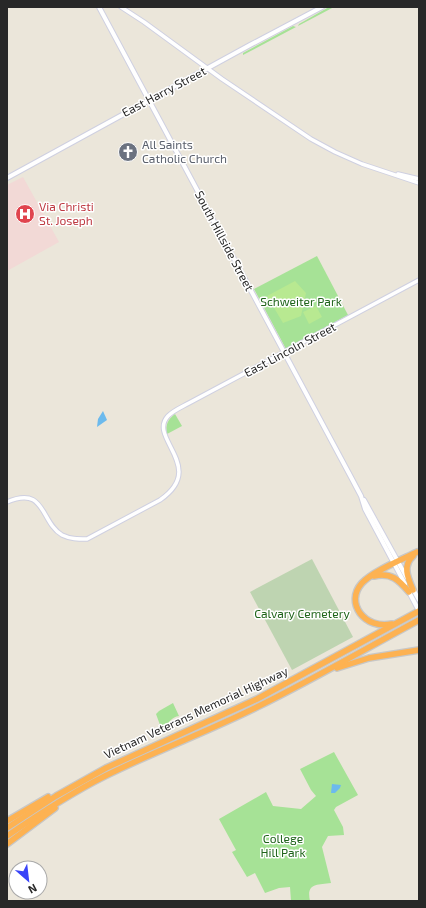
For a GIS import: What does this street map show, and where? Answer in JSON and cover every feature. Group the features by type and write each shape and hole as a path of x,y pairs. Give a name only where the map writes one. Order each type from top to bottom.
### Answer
{"highway":[{"path":"400,622 377,625 367,621 360,614 356,604 357,592 363,582 370,577 395,562 418,552"},
{"path":"411,591 406,568 409,559 418,552"},
{"path":"370,577 380,574 392,576 411,591"},
{"name":"Vietnam Veterans Memorial Highway","path":"7,828 70,788 125,758 257,699 419,611"},
{"name":"Vietnam Veterans Memorial Highway","path":"7,836 70,795 116,770 256,708 417,621"},
{"path":"314,678 354,662 369,658 419,650"},
{"path":"7,821 51,796 70,788"},
{"path":"7,844 70,795"}],"main road":[{"name":"South Hillside Street","path":"99,7 148,101 361,496 365,509 411,591 419,611"},
{"name":"East Harry Street","path":"7,178 322,7"},
{"name":"South Hillside Street","path":"411,591 419,600"}],"street":[{"path":"121,7 310,139 362,164 419,179"},
{"path":"389,172 419,183"},
{"name":"East Lincoln Street","path":"7,502 20,498 33,500 40,506 54,528 63,535 75,539 87,539 160,500 169,494 175,487 178,480 179,463 165,436 164,423 175,411 419,280"}],"shaded area":[{"name":"Via Christi St. Joseph","path":"23,177 59,242 7,271 7,185"}],"green space":[{"path":"329,7 334,7 298,26 299,24"},
{"path":"293,26 296,27 243,55 243,53"},
{"name":"Schweiter Park","path":"317,256 348,315 286,349 254,289"},
{"path":"295,281 306,293 301,316 283,323 267,296"},
{"path":"316,306 322,317 309,324 303,312"},
{"path":"175,414 182,426 167,434 166,428 168,422"},
{"name":"Calvary Cemetery","path":"312,559 353,637 292,670 250,592"},
{"path":"173,703 179,716 174,717 171,720 166,729 160,725 156,714"},
{"name":"College Hill Park","path":"334,752 358,795 336,807 334,810 343,827 344,835 328,836 322,847 331,883 317,885 311,888 309,895 310,901 291,901 290,887 279,888 265,893 255,873 247,877 232,852 236,850 219,819 266,792 273,806 301,809 316,796 311,790 300,769"}],"water":[{"path":"103,411 107,420 97,427 98,419"},
{"path":"332,784 341,785 335,793 331,793"}],"place":[{"name":"All Saints Catholic Church","path":"128,152"},
{"name":"Via Christi St. Joseph","path":"25,214"}]}
